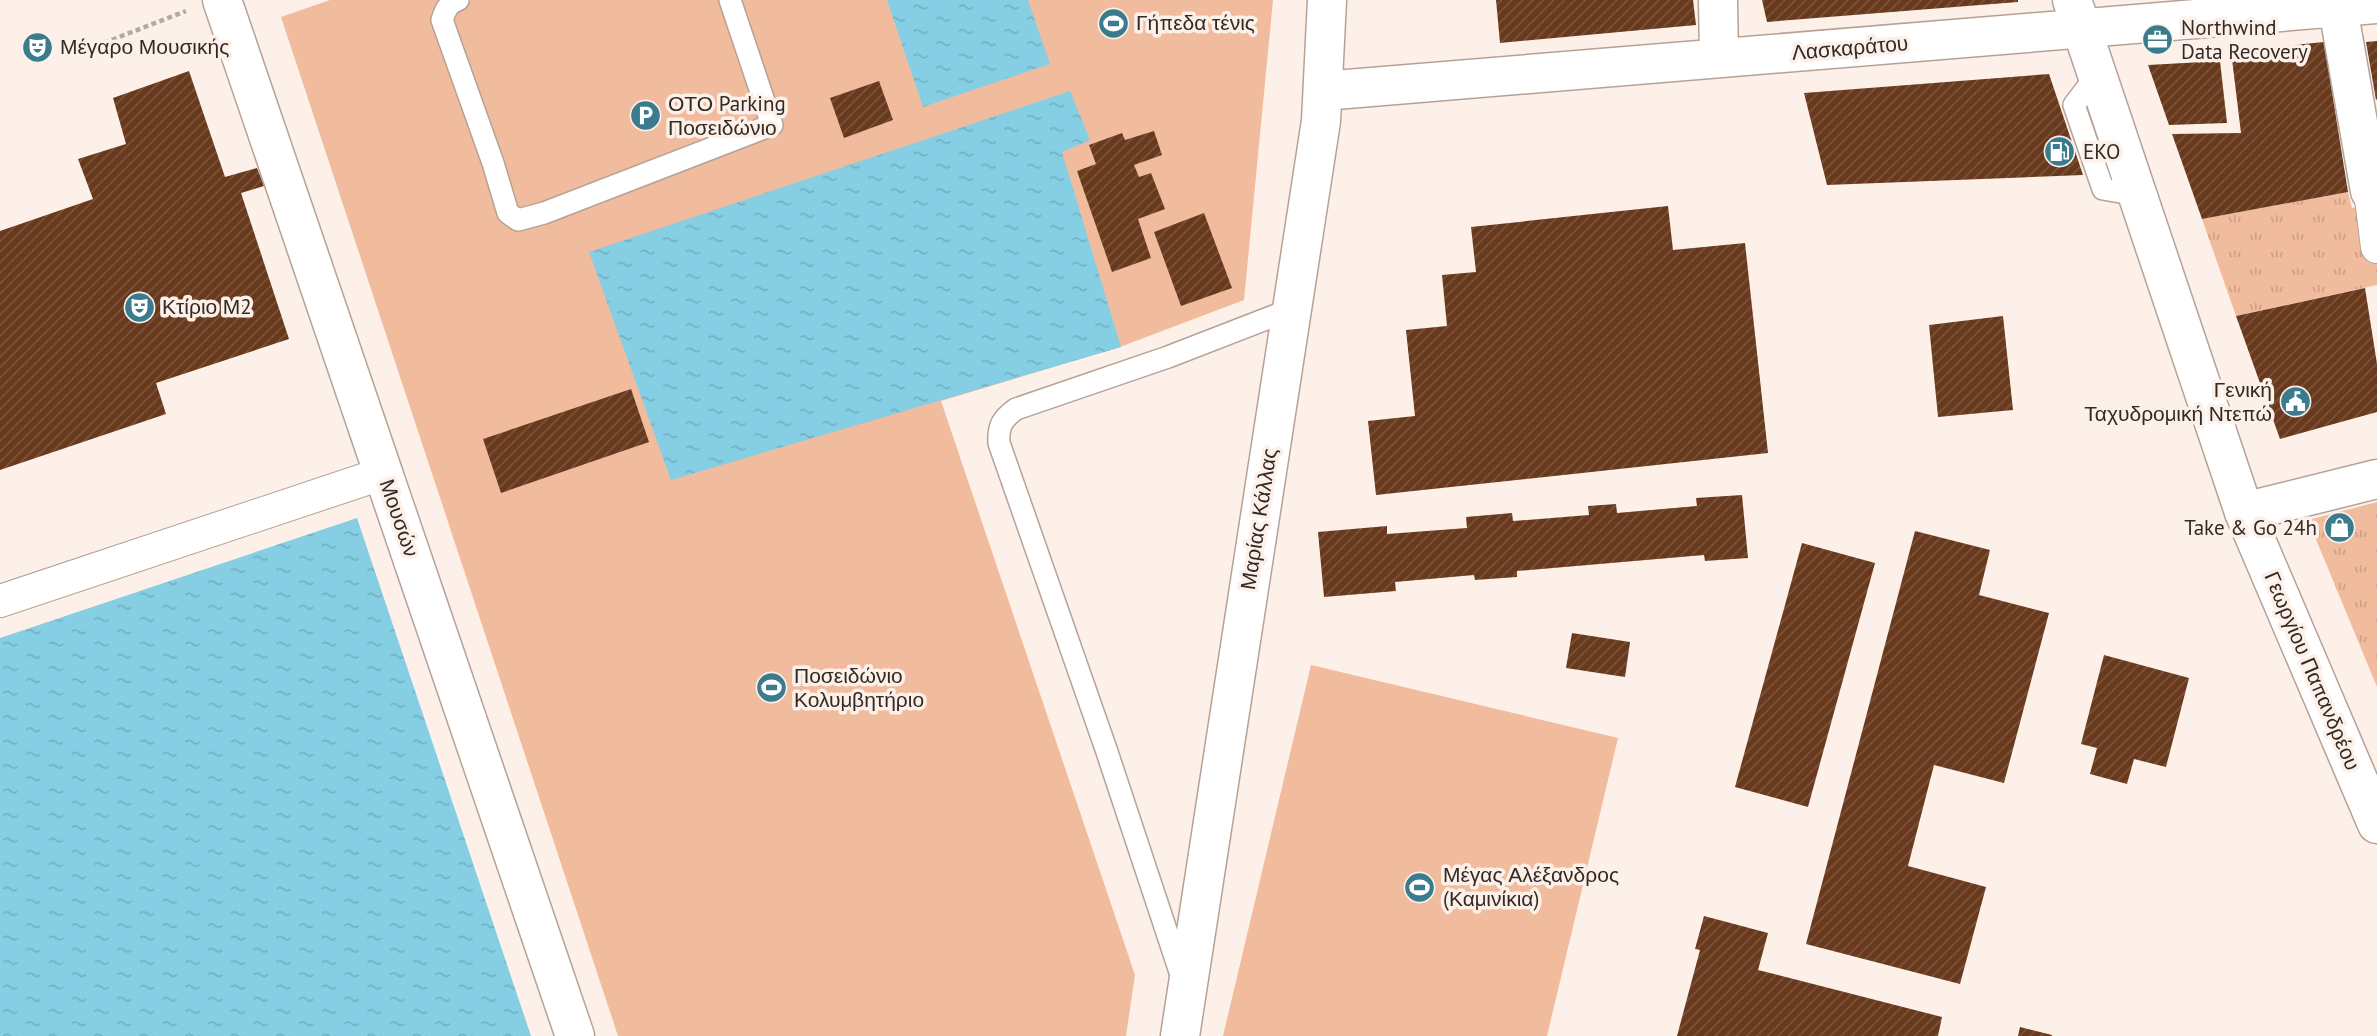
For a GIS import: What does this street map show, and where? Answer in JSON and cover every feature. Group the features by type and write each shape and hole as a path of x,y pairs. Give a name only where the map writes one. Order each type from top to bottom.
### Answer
{"street":[{"name":"Μουσών","path":"222,0 575,1036"},
{"name":"Μαρίας Κάλλας","path":"1180,1036 1321,121 1327,0"},
{"path":"1718,0 1719,58"},
{"name":"Λασκαράτου","path":"1323,91 1719,58 2077,14 2337,8 2377,4"},
{"path":"2337,8 2370,191 2377,247"},
{"name":"Γεωργίου Παπανδρέου","path":"2077,14 2244,512 2377,824"},
{"path":"0,601 384,473"},
{"path":"2244,512 2377,479"}],"lane":[{"path":"458,0 445,10 442,20 508,214 518,220 544,214 772,125 730,0"},
{"path":"1186,993 1110,762 999,443 998,429 1004,417 1016,409 1168,357 1292,309"}],"path":[{"path":"96,46 172,16"}],"green space":[{"name":"Ποσειδώνιο Κολυμβητήριο","path":"330,0 1273,0 1244,300 1120,347 941,401 1135,975 1126,1036 618,1036 281,17"},
{"path":"2348,192 2352,208 2377,203 2377,285 2236,316 2202,219"},
{"path":"2377,502 2377,687 2308,520"},
{"name":"Μέγας Αλέξανδρος (Καμινίκια)","path":"1311,665 1618,738 1547,1036 1223,1036"}],"water":[{"path":"887,0 1028,0 1050,64 923,107"},
{"path":"1070,91 1090,140 1062,152 1121,347 671,480 589,252"},
{"path":"357,518 531,1036 0,1036 0,638"}],"building":[{"path":"1496,0 1693,0 1696,25 1500,43"},
{"path":"1762,0 2018,0 2018,2 1767,22"},
{"path":"2377,41 2377,99 2376,100 2366,42"},
{"path":"2324,42 2348,192 2202,219 2172,134 2241,133 2231,51"},
{"path":"2220,61 2227,123 2169,125 2148,65"},
{"name":"Κτίριο Μ2","path":"189,71 225,177 257,168 264,186 241,193 289,339 156,383 166,414 0,470 0,231 93,199 78,159 126,144 113,98"},
{"path":"2049,74 2083,175 1827,185 1804,93"},
{"path":"879,81 893,120 844,138 830,98"},
{"path":"1154,131 1162,155 1134,165 1139,177 1151,173 1165,209 1138,219 1151,258 1112,272 1077,171 1096,164 1089,145 1122,133 1125,140"},
{"path":"1668,206 1673,250 1745,243 1768,453 1376,495 1368,421 1415,416 1406,330 1447,326 1442,275 1476,272 1471,227"},
{"path":"1204,213 1232,288 1181,306 1154,232"},
{"path":"2365,288 2377,364 2377,412 2280,439 2236,316"},
{"path":"2003,316 2013,410 1938,417 1929,325"},
{"path":"631,389 649,442 501,493 483,439"},
{"path":"1742,495 1748,558 1705,561 1704,555 1517,571 1517,577 1475,580 1474,575 1395,582 1396,591 1324,597 1318,532 1387,526 1387,534 1467,528 1466,517 1512,513 1513,521 1589,515 1588,506 1616,504 1617,513 1697,506 1696,498"},
{"path":"1915,531 1990,550 1979,595 2049,613 2004,783 1934,765 1908,866 1986,887 1960,984 1806,944"},
{"path":"1802,543 1875,563 1808,807 1735,787"},
{"path":"1572,633 1630,642 1625,677 1566,668"},
{"path":"2104,655 2189,678 2166,767 2134,759 2127,784 2090,774 2097,748 2081,744"},
{"path":"1704,916 1768,933 1758,970 1942,1017 1938,1036 1677,1036 1700,950 1695,949"},
{"path":"2020,1027 2052,1035 2052,1036 2018,1036"}],"place":[{"name":"Γήπεδα τένις","path":"1113,23"},
{"name":"Northwind Data Recovery","path":"2158,40"},
{"name":"Μέγαρο Μουσικής","path":"37,47"},
{"name":"ΟΤΟ Parking Ποσειδώνιο","path":"645,116"},
{"name":"EKO","path":"2060,152"},
{"name":"Κτίριο Μ2","path":"139,307"},
{"name":"Γενική Ταχυδρομική Ντεπώ","path":"2295,402"},
{"name":"Take & Go 24h","path":"2340,528"},
{"name":"Ποσειδώνιο Κολυμβητήριο","path":"771,688"},
{"name":"Μέγας Αλέξανδρος (Καμινίκια)","path":"1420,887"}]}
